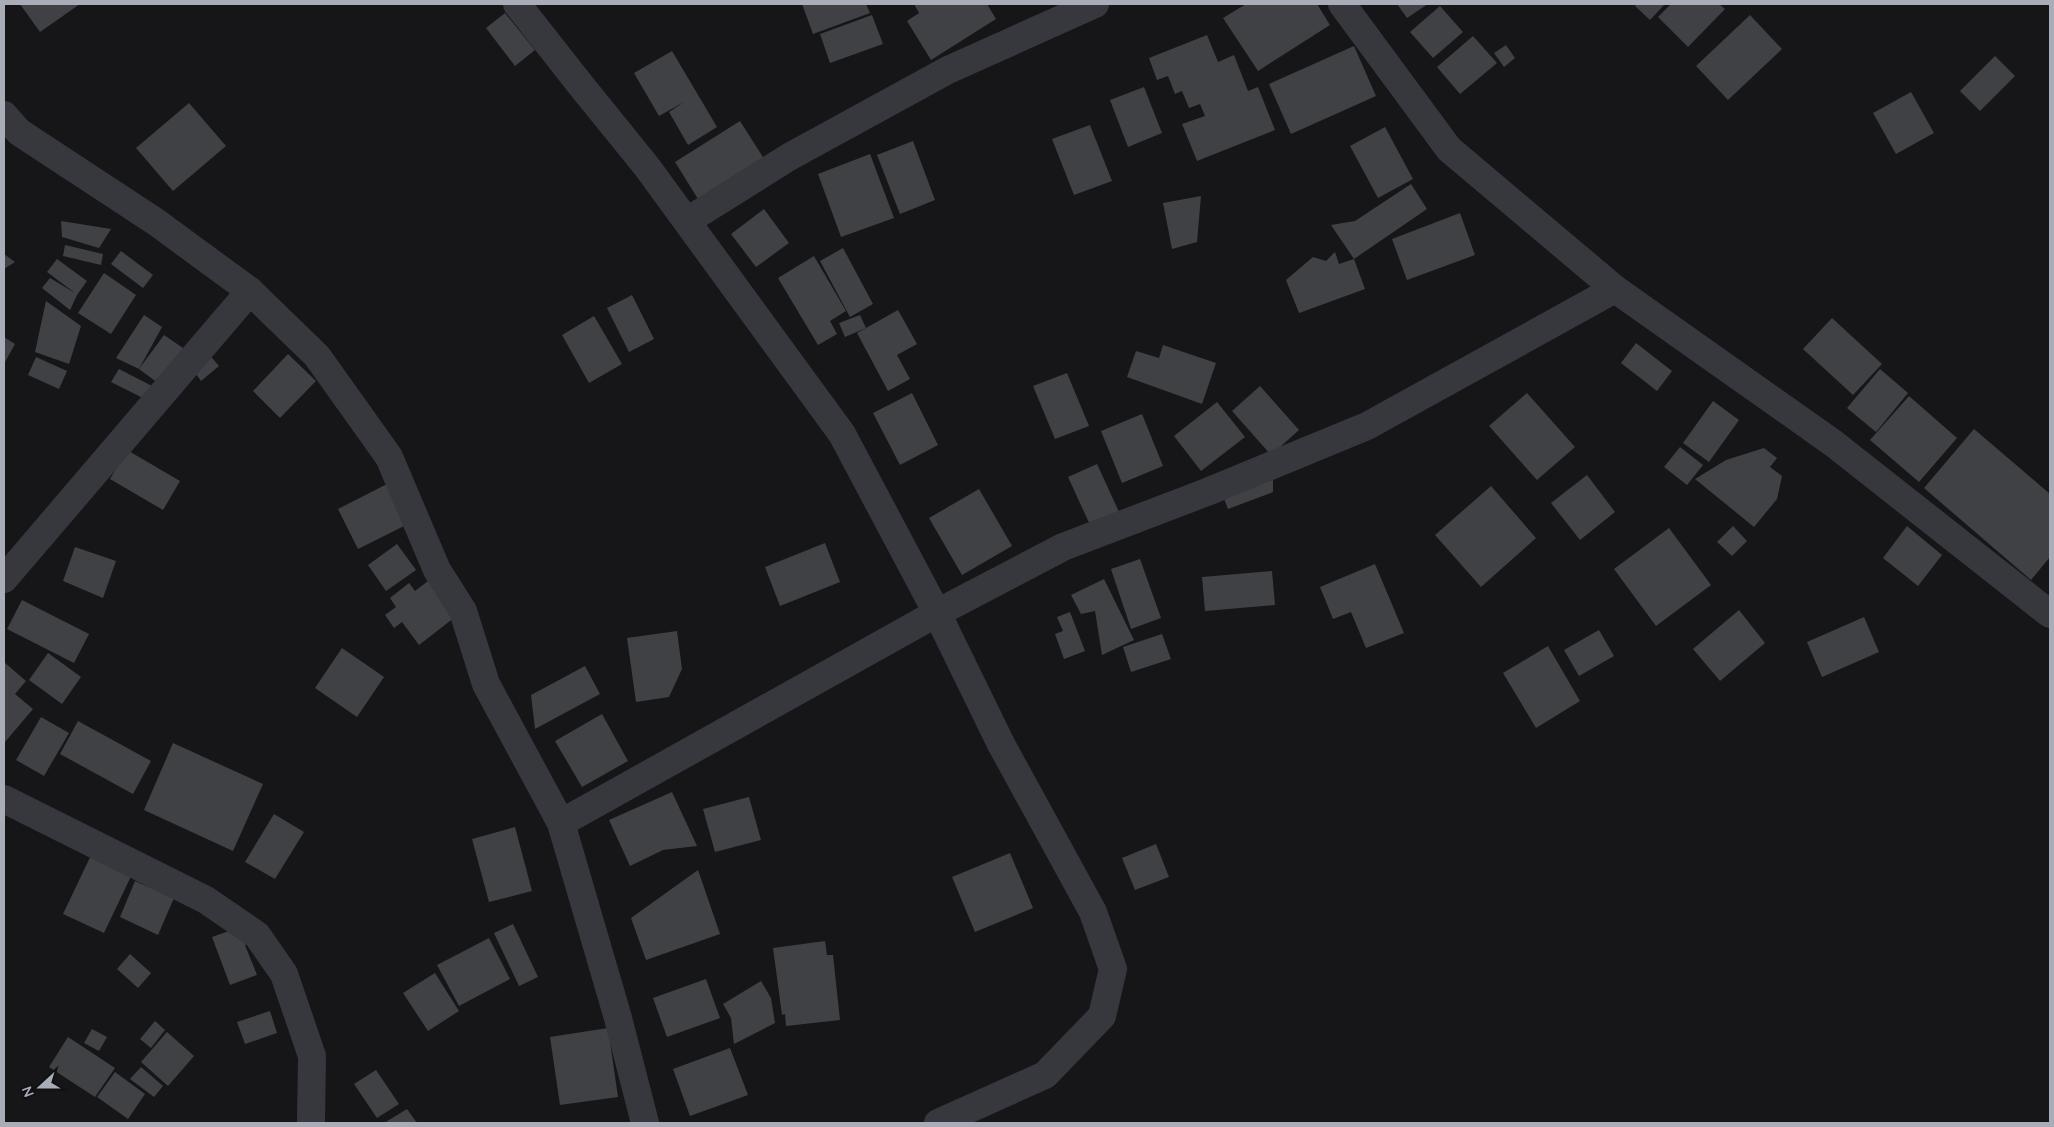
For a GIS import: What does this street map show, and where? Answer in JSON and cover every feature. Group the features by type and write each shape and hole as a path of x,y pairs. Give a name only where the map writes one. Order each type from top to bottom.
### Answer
{"street":[{"path":"517,4 579,84 648,167 842,434 937,613 1001,744 1093,912 1113,969 1102,1016 1045,1075 938,1123"},
{"path":"687,221 789,157 948,70 1095,4"},
{"path":"1342,4 1449,149 1615,289 1833,443 2050,614"},
{"path":"4,115 19,132 156,222 250,291 317,356 389,457 437,570 464,611 486,684 561,823 618,1018 645,1123"},
{"path":"561,823 937,613 1063,547 1207,492 1368,426 1615,289"},
{"path":"4,579 250,291"},
{"path":"4,799 206,900 258,935 284,974 312,1056 311,1123"}],"building":[{"path":"20,4 80,4 40,32"},
{"path":"802,4 866,4 870,13 813,34"},
{"path":"914,4 987,4 996,19 931,60 907,21 919,13"},
{"path":"1246,4 1317,4 1330,25 1258,71 1223,18"},
{"path":"1397,4 1428,4 1407,18"},
{"path":"1637,4 1665,4 1650,20 1635,6"},
{"path":"1671,4 1719,4 1725,9 1688,47 1658,17"},
{"path":"1440,6 1463,32 1433,58 1410,32"},
{"path":"505,13 535,50 515,66 486,28"},
{"path":"872,15 883,44 830,63 820,34"},
{"path":"1750,15 1782,49 1728,100 1696,66"},
{"path":"1207,35 1218,62 1234,55 1248,91 1258,87 1275,130 1197,161 1182,124 1205,116 1200,104 1189,108 1182,91 1175,94 1168,76 1157,80 1149,58"},
{"path":"1473,36 1497,63 1460,94 1437,67"},
{"path":"1506,45 1515,58 1504,67 1494,53"},
{"path":"1354,46 1376,96 1291,134 1269,84"},
{"path":"672,51 717,127 688,145 669,112 684,102 659,116 634,73"},
{"path":"1995,56 2015,76 1980,111 1960,91"},
{"path":"1144,87 1162,133 1128,147 1110,100"},
{"path":"1911,92 1934,133 1896,154 1873,113"},
{"path":"189,103 226,146 173,191 136,148"},
{"path":"740,121 768,165 703,207 675,162"},
{"path":"1090,125 1112,181 1074,195 1052,139"},
{"path":"1385,127 1413,179 1378,198 1350,146"},
{"path":"913,141 935,200 900,214 877,155"},
{"path":"870,154 894,218 841,237 818,174"},
{"path":"1411,184 1427,209 1354,259 1331,225 1355,221"},
{"path":"1201,196 1197,242 1172,249 1163,203"},
{"path":"764,209 789,243 756,267 731,234"},
{"path":"1460,213 1475,255 1407,280 1392,239"},
{"path":"61,221 111,229 99,248 62,237"},
{"path":"65,245 103,254 101,265 63,256"},
{"path":"843,248 873,304 850,317 820,261"},
{"path":"121,251 153,275 143,288 111,264"},
{"path":"1335,252 1339,264 1354,259 1365,289 1299,313 1286,280 1313,257 1326,261"},
{"path":"4,254 15,262 4,269"},
{"path":"814,256 846,311 830,321 837,334 818,345 778,278"},
{"path":"57,259 87,281 77,295 70,310 42,288 50,278 75,293 47,272"},
{"path":"104,273 136,295 111,334 78,313"},
{"path":"632,295 654,339 629,352 607,308"},
{"path":"46,301 81,326 69,364 35,352"},
{"path":"898,310 917,344 897,355 910,379 888,391 857,333"},
{"path":"144,315 162,327 139,369 116,358"},
{"path":"860,315 866,328 845,337 839,323"},
{"path":"594,316 622,364 589,383 562,335"},
{"path":"1832,318 1882,364 1853,395 1803,349"},
{"path":"164,335 183,348 158,383 139,369"},
{"path":"4,337 15,344 4,364"},
{"path":"1636,343 1672,371 1657,391 1621,363"},
{"path":"1163,345 1216,363 1202,404 1127,377 1136,351 1159,358"},
{"path":"207,352 219,366 201,381 194,371"},
{"path":"288,354 316,381 280,418 253,391"},
{"path":"36,357 67,371 59,389 28,375"},
{"path":"119,369 152,386 145,399 111,382"},
{"path":"1880,369 1908,393 1876,432 1847,408"},
{"path":"1067,373 1089,426 1055,439 1033,386"},
{"path":"1260,386 1299,430 1271,455 1232,411"},
{"path":"912,393 938,445 900,465 873,413"},
{"path":"1527,393 1575,447 1537,480 1489,426"},
{"path":"1909,396 1957,438 1919,482 1870,440"},
{"path":"1713,401 1739,420 1709,462 1683,443"},
{"path":"1217,402 1245,437 1201,471 1174,436"},
{"path":"1142,414 1163,466 1122,483 1101,431"},
{"path":"1974,429 2050,494 2050,557 2031,580 1924,488"},
{"path":"1680,447 1703,465 1687,485 1664,467"},
{"path":"1764,448 1777,458 1770,467 1782,476 1777,499 1754,527 1695,479 1726,460"},
{"path":"127,450 180,481 163,510 110,479"},
{"path":"1097,464 1120,514 1091,527 1068,477"},
{"path":"1273,471 1273,492 1228,509 1221,491"},
{"path":"1587,475 1615,512 1580,540 1551,503"},
{"path":"389,483 408,524 358,549 338,509"},
{"path":"1491,486 1536,538 1481,587 1435,535"},
{"path":"979,489 1012,546 962,575 929,518"},
{"path":"1733,526 1747,541 1732,556 1717,542"},
{"path":"1907,526 1942,555 1918,586 1883,558"},
{"path":"1669,528 1711,585 1656,626 1614,569"},
{"path":"825,543 840,582 780,606 765,567"},
{"path":"397,544 416,570 386,591 368,565"},
{"path":"75,547 116,561 103,598 63,581"},
{"path":"1140,559 1161,618 1131,629 1111,569"},
{"path":"1375,564 1404,633 1366,648 1351,612 1333,619 1320,587"},
{"path":"1272,571 1275,605 1205,611 1202,577"},
{"path":"432,578 459,614 419,645 402,622 394,628 385,615 396,607 390,598 409,583 415,591"},
{"path":"1104,579 1134,640 1102,655 1095,611 1081,614 1071,595"},
{"path":"22,600 89,634 74,663 7,629"},
{"path":"1739,610 1765,643 1720,681 1693,649"},
{"path":"1070,612 1085,651 1064,659 1055,634 1063,631 1057,617"},
{"path":"1864,617 1879,652 1822,677 1807,642"},
{"path":"1599,630 1614,656 1579,676 1564,650"},
{"path":"677,631 682,669 669,697 636,702 627,638"},
{"path":"1162,634 1171,659 1131,672 1123,647"},
{"path":"1548,646 1580,701 1536,728 1503,673"},
{"path":"342,648 384,677 357,717 315,688"},
{"path":"48,653 81,677 62,704 29,680"},
{"path":"4,662 26,681 15,694 33,709 5,742"},
{"path":"585,666 600,694 535,729 531,695"},
{"path":"602,714 628,761 582,787 555,741"},
{"path":"41,717 69,733 44,776 16,760"},
{"path":"78,721 151,761 133,794 60,754"},
{"path":"173,743 263,784 233,851 144,810"},
{"path":"672,792 697,846 663,850 630,866 609,820"},
{"path":"749,797 761,840 715,852 703,809"},
{"path":"274,814 304,832 275,879 245,862"},
{"path":"515,827 532,891 489,902 472,839"},
{"path":"1156,844 1169,877 1135,890 1122,858"},
{"path":"93,851 134,870 104,933 63,914"},
{"path":"1010,853 1033,908 975,932 952,877"},
{"path":"698,870 720,934 646,960 631,918"},
{"path":"135,881 174,898 158,935 120,917"},
{"path":"513,924 538,977 519,986 494,933"},
{"path":"229,931 254,941 245,945 257,975 230,985 212,937"},
{"path":"489,938 510,979 459,1006 437,965"},
{"path":"825,941 827,955 833,955 840,1020 786,1026 785,1014 782,1015 773,948"},
{"path":"130,954 151,973 138,988 117,969"},
{"path":"435,973 459,1011 428,1031 403,993"},
{"path":"706,979 720,1018 667,1037 653,998"},
{"path":"761,981 771,998 775,1023 734,1044 731,1018 723,1004"},
{"path":"270,1011 277,1033 245,1044 237,1022"},
{"path":"155,1021 165,1030 151,1048 140,1039"},
{"path":"608,1028 618,1097 560,1105 550,1037"},
{"path":"92,1029 107,1037 99,1051 84,1043"},
{"path":"167,1032 194,1056 168,1086 141,1062"},
{"path":"68,1037 115,1068 95,1097 49,1067"},
{"path":"730,1048 748,1095 690,1116 673,1069"},
{"path":"141,1067 163,1086 154,1097 130,1079"},
{"path":"376,1070 399,1104 377,1118 354,1084"},
{"path":"115,1072 145,1094 128,1119 97,1097"},
{"path":"407,1109 417,1123 384,1123"}]}
